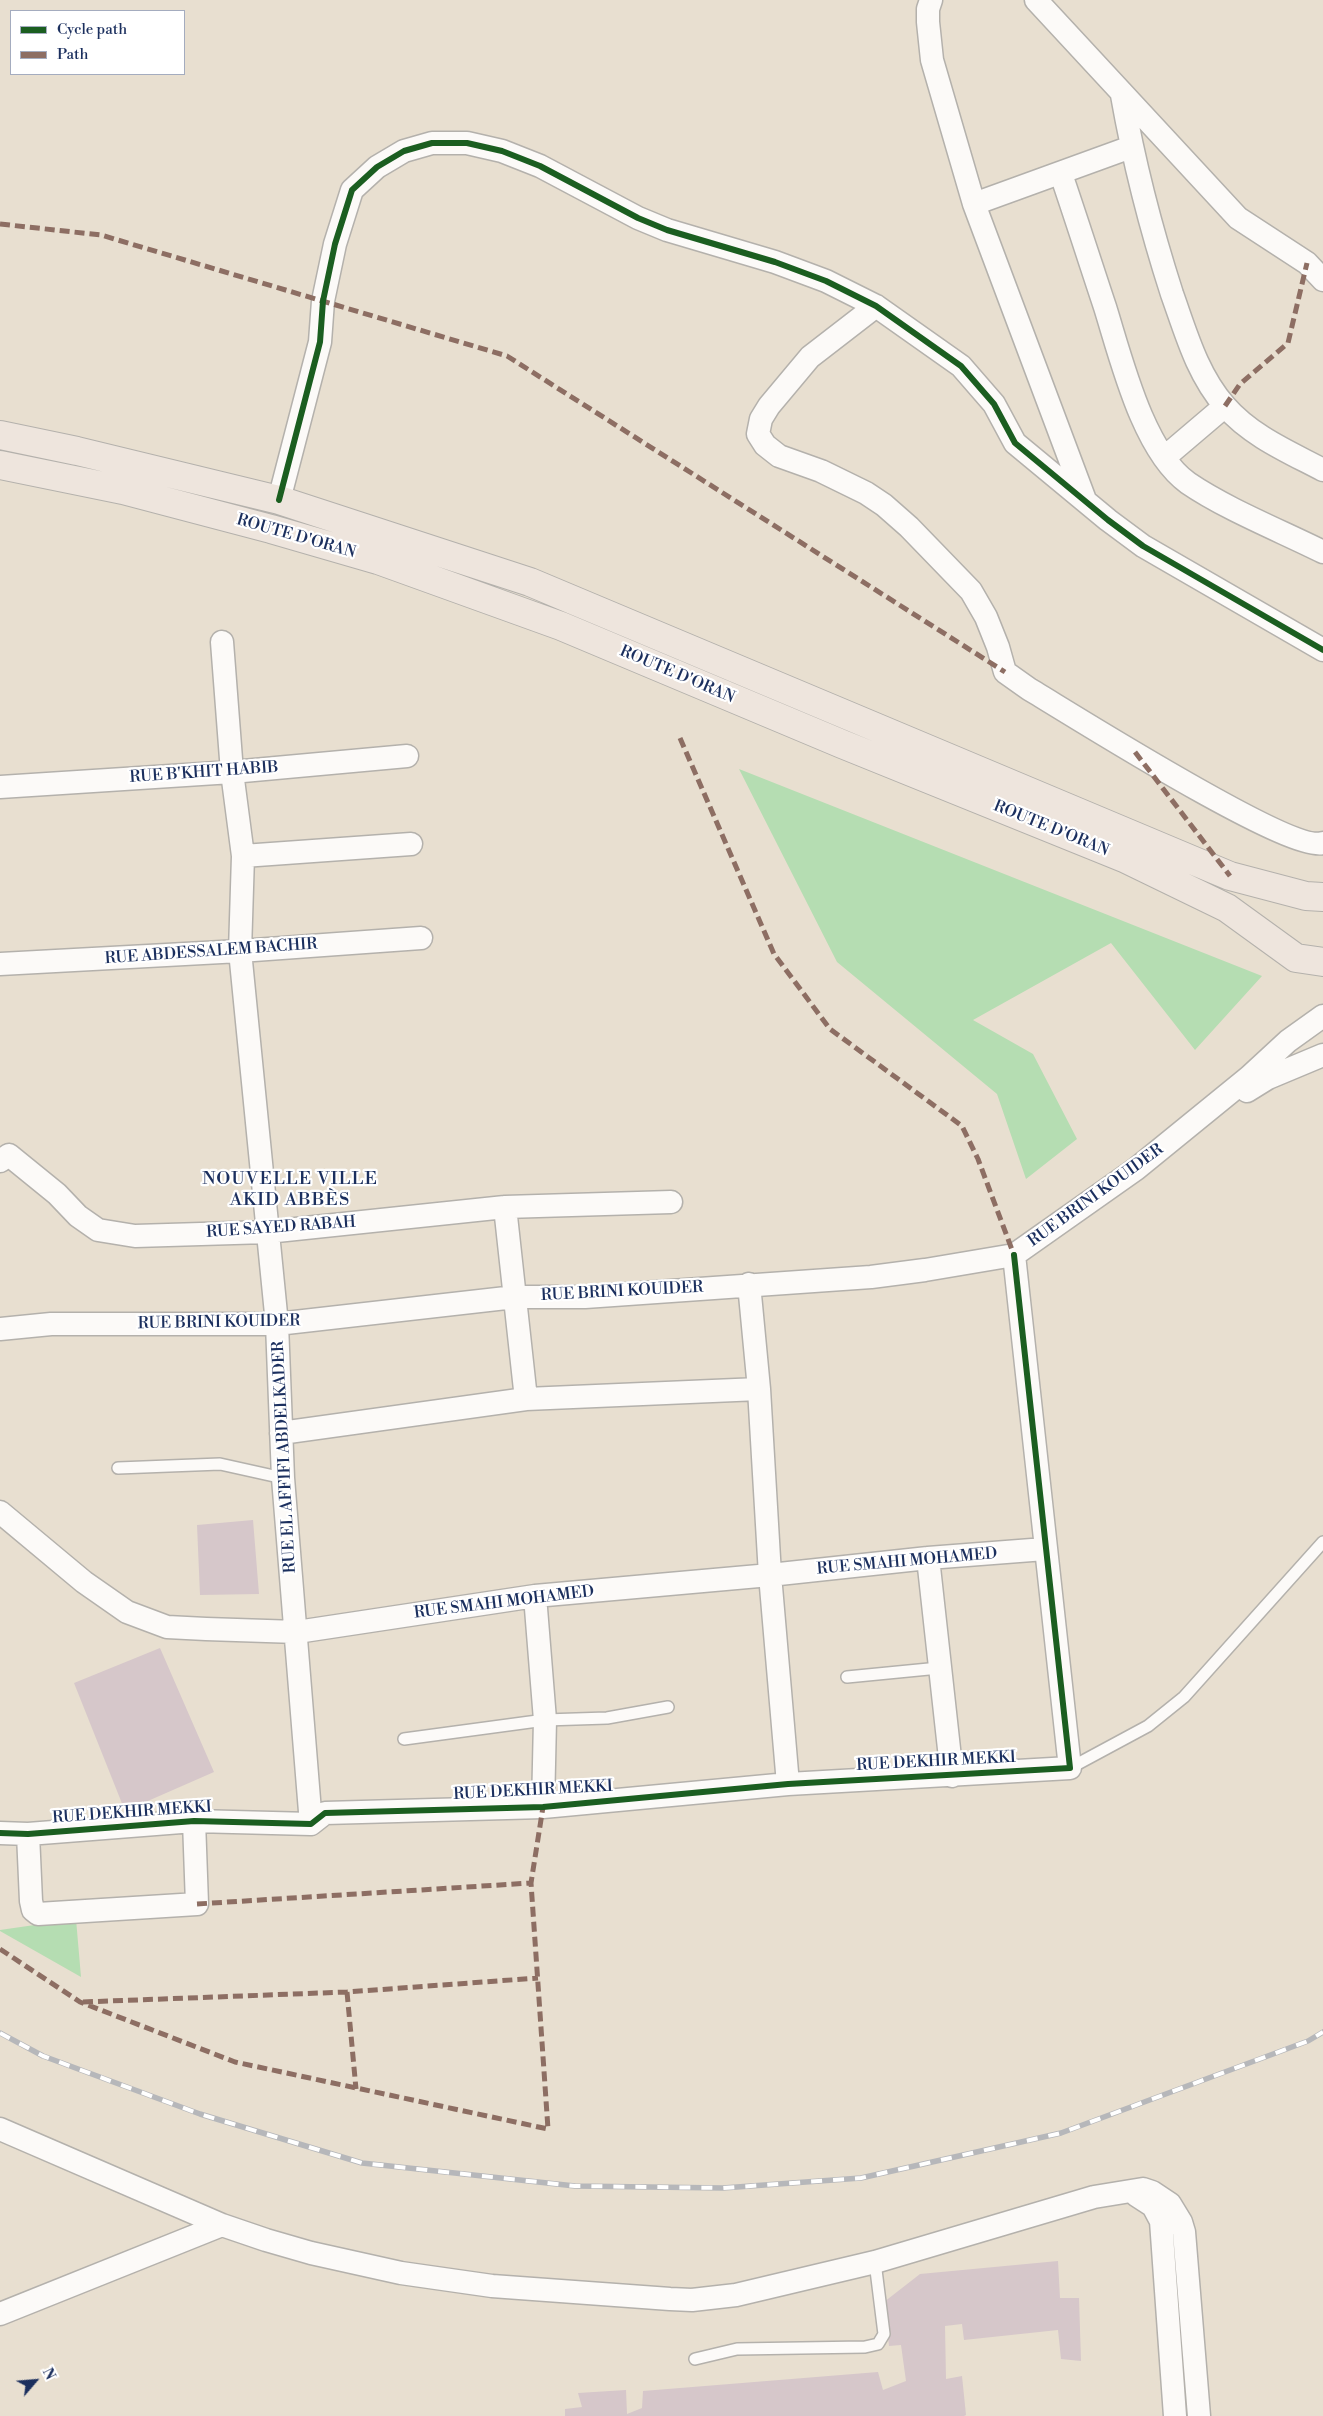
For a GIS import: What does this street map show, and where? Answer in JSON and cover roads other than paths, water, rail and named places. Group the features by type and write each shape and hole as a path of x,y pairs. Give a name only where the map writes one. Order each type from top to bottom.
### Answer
{"main road":[{"name":"ROUTE D'ORAN","path":"0,434 77,450 279,500 530,582 1230,876 1306,896 1323,897"},
{"name":"ROUTE D'ORAN","path":"0,465 123,490 271,529 378,560 552,622 842,744 1124,858 1227,908 1296,958 1323,962"}],"street":[{"path":"931,0 928,10 928,22 932,60 974,204 1086,502"},
{"path":"1036,0 1122,95 1199,173 1238,218 1307,263 1323,280"},
{"path":"1122,95 1132,147 1159,252 1192,351 1207,380 1225,406 1243,424 1268,442 1323,470"},
{"path":"279,500 320,342 323,301 342,215 352,190 377,167 404,151 432,143 468,143 502,151 540,166 638,218 667,230 784,265 826,281 876,306 961,366 994,404 1015,442 1086,502 1143,546 1323,650"},
{"path":"974,204 1132,147"},
{"path":"1061,174 1143,419 1165,457 1187,482 1216,499 1323,552"},
{"path":"876,306 810,357 783,388 761,419 758,434 765,445 779,456 821,472 866,494 884,505 909,527 971,591 992,632 1005,672 1029,689 1255,822 1301,841 1323,843"},
{"path":"1165,457 1225,406"},
{"name":"RUE EL AFFIFI ABDELKADER","path":"222,642 232,772 242,856 240,951 277,1324 283,1478 297,1632 311,1824"},
{"name":"RUE B'KHIT HABIB","path":"0,787 232,772 407,756"},
{"path":"242,856 411,844"},
{"name":"RUE ABDESSALEM BACHIR","path":"0,964 240,951 421,938"},
{"path":"1199,1119 1288,1041 1323,1016"},
{"path":"1199,1119 1268,1078 1323,1055"},
{"name":"RUE BRINI KOUIDER","path":"0,1329 51,1324 277,1324 515,1297 585,1297 748,1284 871,1277 1014,1255 1082,1209 1199,1119"},
{"name":"RUE SAYED RABAH","path":"4,1158 58,1194 78,1216 98,1230 135,1236 267,1232 505,1208 671,1202"},
{"path":"505,1208 526,1399"},
{"path":"1014,1255 1070,1768"},
{"path":"748,1284 759,1389 770,1575 788,1784"},
{"path":"281,1433 526,1399 759,1389"},
{"name":"RUE SMAHI MOHAMED","path":"0,1512 84,1582 127,1612 167,1626 297,1632 535,1596 770,1575 928,1558 1045,1549"},
{"path":"928,1558 952,1776"},
{"path":"535,1596 545,1720 543,1807"},
{"name":"RUE DEKHIR MEKKI","path":"0,1833 28,1834 194,1821 311,1824 325,1812 543,1807 788,1784 1070,1768"},
{"path":"28,1834 31,1901 33,1910 38,1914 197,1904 194,1821"},
{"path":"0,2129 222,2225 311,2253 428,2278 511,2288 670,2299 699,2300 736,2295 875,2262 1094,2197 1143,2189 1152,2192 1170,2204 1181,2222 1199,2416"},
{"path":"1123,2192 1146,2200 1158,2213 1161,2221 1174,2416"},
{"path":"0,2314 222,2225"}],"lane":[{"path":"118,1468 220,1464 283,1478"},
{"path":"1070,1768 1148,1726 1184,1697 1323,1542"},
{"path":"847,1677 939,1668"},
{"path":"404,1738 545,1720 607,1718 668,1707"},
{"path":"695,2359 737,2349 865,2347 878,2344 884,2334 875,2262"}],"railway":[{"path":"0,2033 43,2056 200,2114 362,2163 575,2186 723,2188 861,2178 1061,2133 1308,2041 1323,2032"}],"district":[{"name":"NOUVELLE VILLE AKID ABBÈS","path":"290,1190"}]}
